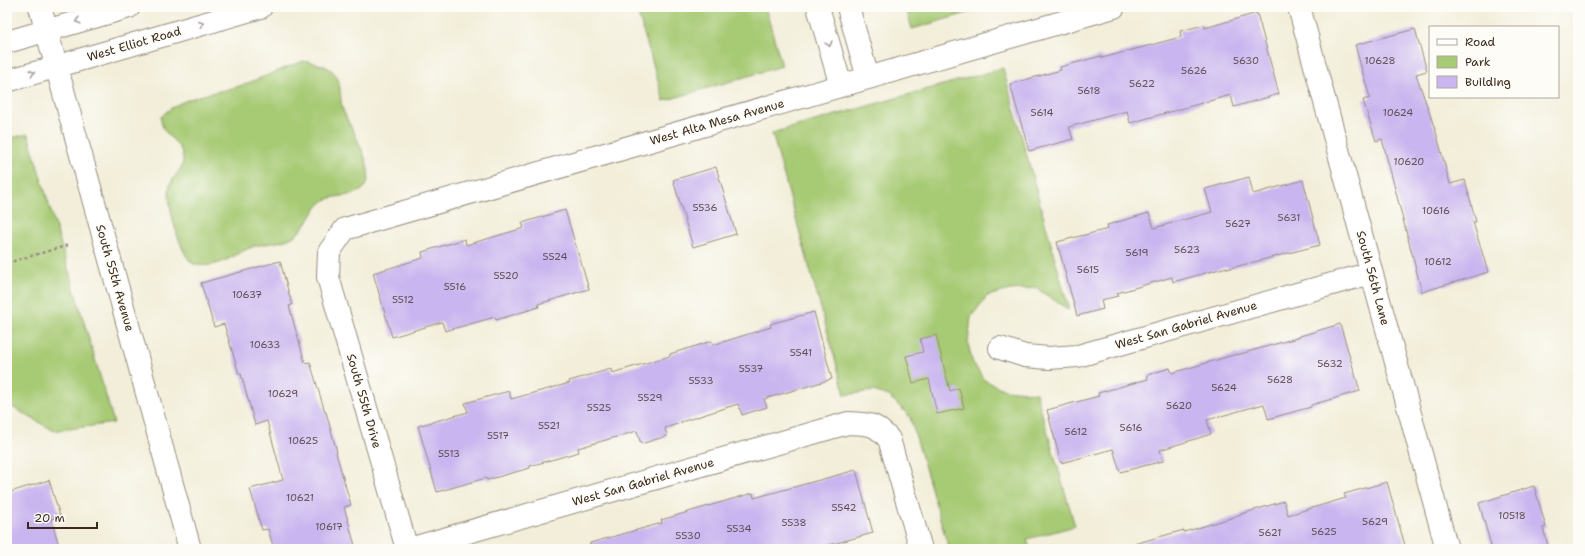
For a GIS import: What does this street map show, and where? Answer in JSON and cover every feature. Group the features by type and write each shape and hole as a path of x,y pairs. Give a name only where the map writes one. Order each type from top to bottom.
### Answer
{"street":[{"name":"South 55th Avenue","path":"40,7 190,549"},
{"path":"7,42 129,7"},
{"name":"West Elliot Road","path":"7,80 260,7"},
{"path":"818,7 841,86"},
{"path":"848,7 868,78"},
{"name":"West Alta Mesa Avenue","path":"329,252 346,229 1114,7"},
{"name":"South 56th Lane","path":"1299,7 1447,549"},
{"name":"South 55th Drive","path":"329,252 328,277 408,549"},
{"name":"West San Gabriel Avenue","path":"1000,348 1025,356 1078,356 1371,273"},
{"name":"West San Gabriel Avenue","path":"408,549 848,422 867,423 878,428 889,439 921,549"}],"path":[{"path":"7,263 69,245"}],"green space":[{"path":"636,7 765,7 782,66 664,101"},
{"path":"906,7 988,7 912,29"},
{"path":"303,61 325,66 336,75 339,83 343,110 362,149 366,161 368,181 364,188 359,192 325,200 320,204 301,230 293,237 282,241 252,247 216,264 203,266 191,262 182,248 175,228 169,197 171,183 182,165 182,154 180,148 164,130 161,117 178,104 188,100 243,85"},
{"path":"1003,68 1069,310 1036,288 1010,290 987,296 971,317 968,343 972,361 984,380 1005,390 1036,393 1075,526 1027,539 1030,549 949,549 910,417 889,396 873,391 845,395 772,133"},
{"path":"28,134 114,423 54,431 7,404 7,139"}],"building":[{"path":"1257,13 1279,94 1234,107 1231,95 1130,123 1127,111 1069,127 1073,139 1029,151 1010,84 1061,70 1060,67 1101,56 1102,58 1181,37 1180,31 1204,25 1205,28"},
{"path":"1415,29 1427,71 1416,74 1436,132 1450,184 1465,180 1476,222 1473,222 1488,272 1422,292 1382,139 1376,141 1363,100 1370,98 1355,45"},
{"path":"716,167 736,234 693,247 673,180"},
{"path":"1249,177 1253,194 1303,180 1320,245 1227,269 1227,267 1173,282 1172,277 1117,293 1118,296 1101,300 1103,309 1077,316 1057,242 1108,229 1107,225 1149,213 1154,228 1212,212 1205,189"},
{"path":"565,210 589,289 538,304 539,307 496,320 495,317 445,331 442,322 392,337 373,273 423,258 422,252 465,239 466,245 524,228 522,223"},
{"path":"280,261 292,305 289,306 305,363 310,362 326,412 351,505 344,507 356,549 274,549 268,529 262,530 250,489 283,480 267,421 255,425 241,374 239,374 224,324 214,327 201,283"},
{"path":"814,312 832,379 764,399 767,407 742,415 738,404 681,422 665,428 667,436 641,444 637,431 578,448 579,452 530,466 530,468 487,480 486,478 437,492 418,426 468,412 465,403 509,391 511,399 570,383 569,381 611,369 612,373 670,356 670,354 712,341 713,345 771,327 770,324"},
{"path":"1340,324 1360,391 1268,419 1264,404 1207,420 1211,434 1160,450 1163,461 1120,472 1113,449 1061,463 1047,410 1099,396 1098,393 1148,379 1147,375 1170,368 1172,373 1300,337"},
{"path":"936,335 950,391 959,388 964,408 937,414 929,379 913,383 906,356 923,352 920,339"},
{"path":"856,470 873,533 815,549 590,549 590,543 662,523 661,520 753,493 754,498"},
{"path":"49,480 60,516 51,519 60,549 7,549 7,493"},
{"path":"1387,482 1406,549 1135,549 1134,544 1184,530 1184,532 1284,501 1288,515 1346,498 1344,494"},
{"path":"1534,486 1546,527 1543,528 1549,549 1492,549 1479,503"}]}
